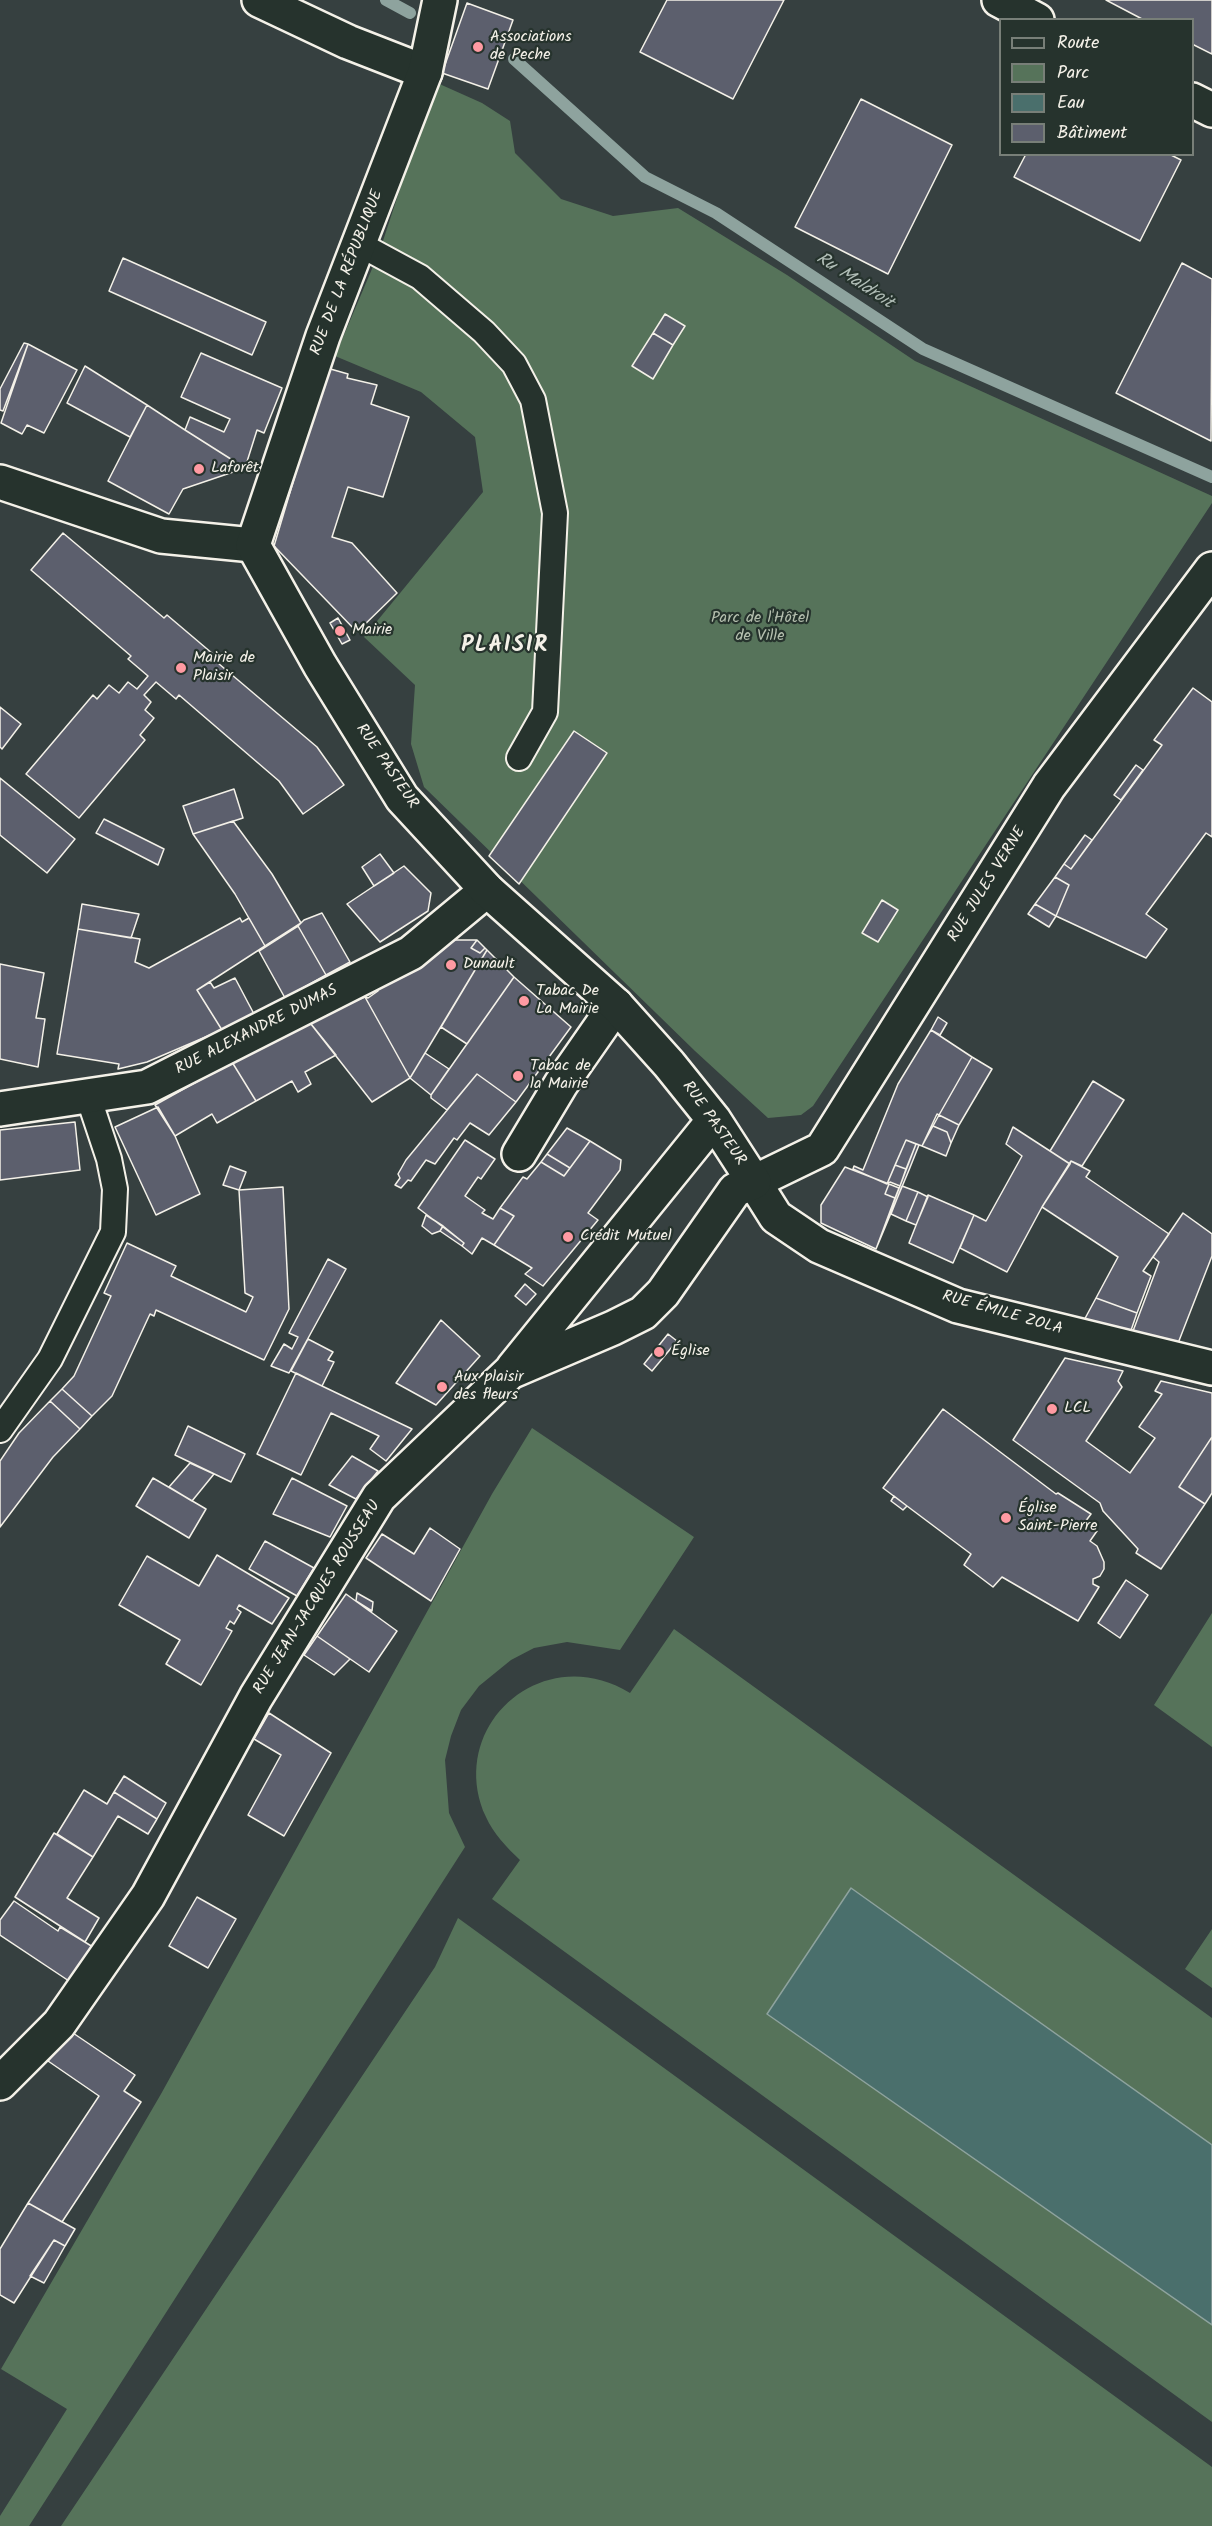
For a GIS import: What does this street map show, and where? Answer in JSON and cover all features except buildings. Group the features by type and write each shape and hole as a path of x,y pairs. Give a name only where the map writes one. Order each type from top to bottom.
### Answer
{"street":[{"path":"259,0 348,42 425,72"},
{"name":"RUE DE LA RÉPUBLIQUE","path":"253,545 323,336 425,72 440,0"},
{"path":"999,0 1033,18"},
{"path":"1194,101 1212,110"},
{"path":"0,482 161,536 253,545"},
{"name":"RUE PASTEUR","path":"253,545 320,666 402,798 487,890 616,1005 669,1064 714,1120 754,1182"},
{"name":"RUE JULES VERNE","path":"754,1182 822,1149 1049,786 1212,569"},
{"name":"RUE ALEXANDRE DUMAS","path":"0,1109 147,1087 411,953 487,890"},
{"path":"519,1154 561,1084 616,1005"},
{"path":"510,1372 714,1120"},
{"name":"RUE JEAN-JACQUES ROUSSEAU","path":"0,2083 59,2024 147,1896 256,1697 380,1497 510,1372 614,1328 643,1313 663,1293 735,1190 754,1182"},
{"name":"RUE ÉMILE ZOLA","path":"754,1182 776,1217 819,1246 958,1306 1212,1368"}],"lane":[{"path":"359,244 420,277 484,332 514,364 533,400 555,513 545,712 519,759"},
{"path":"0,1430 50,1359 112,1232 116,1189 110,1159 88,1096"}],"green space":[{"name":"Parc de l'Hôtel de Ville","path":"435,82 482,103 510,121 515,153 561,199 613,216 678,208 787,275 915,361 1212,496 1212,503 813,1106 801,1115 768,1118 695,1051 424,787 411,744 415,685 364,637 483,492 475,437 421,392 335,356 380,250"},
{"path":"532,1428 694,1537 620,1650 567,1642 534,1648 511,1660 479,1686 461,1710 445,1760 449,1813 465,1847 29,2526 0,2526 0,2516 67,2409 1,2369 161,2094 492,1494"},
{"path":"1212,1613 1212,1747 1154,1705"},
{"path":"674,1629 1212,2018 1212,2422 492,1899 520,1860 489,1823 477,1784 479,1752 490,1724 510,1701 535,1685 565,1677 597,1679 630,1693"},
{"path":"458,1918 1212,2467 1212,2526 61,2526 435,1967"},
{"path":"1212,1929 1212,1988 1185,1969"}],"water":[{"path":"851,1888 1212,2145 1212,2325 767,2014"}],"waterway":[{"name":"Ru Maldroit","path":"386,0 410,13"},
{"name":"Ru Maldroit","path":"514,59 645,177 716,213 923,349 1212,477"}],"place":[{"name":"Associations de Peche","path":"478,47"},
{"name":"Laforêt","path":"199,469"},
{"name":"Mairie","path":"340,631"},
{"name":"Mairie de Plaisir","path":"181,668"},
{"name":"Dunault","path":"451,965"},
{"name":"Tabac De La Mairie","path":"524,1001"},
{"name":"Tabac de la Mairie","path":"518,1076"},
{"name":"Crédit Mutuel","path":"568,1237"},
{"name":"Église","path":"659,1352"},
{"name":"Aux plaisir des fleurs","path":"442,1387"},
{"name":"LCL","path":"1052,1409"},
{"name":"Église Saint-Pierre","path":"1006,1518"}],"district":[{"name":"PLAISIR","path":"505,647"}]}
